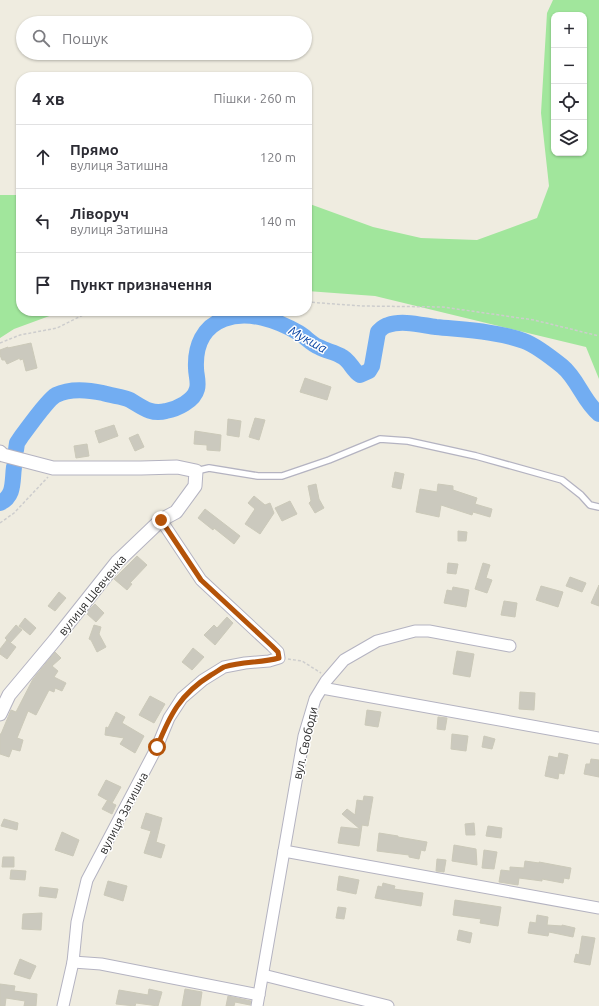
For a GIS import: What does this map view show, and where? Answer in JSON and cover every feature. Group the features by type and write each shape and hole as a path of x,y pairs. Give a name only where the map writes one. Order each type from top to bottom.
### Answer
{"street":[{"path":"0,452 3,455 53,468 178,467 196,471"},
{"name":"вулиця Шевченка","path":"0,714 9,695 118,562 161,520 176,512 195,486 196,471"},
{"path":"161,520 201,580 278,652 279,658"},
{"name":"вул. Свободи","path":"258,1000 304,736 315,700 329,678 344,660 377,641 415,631 429,631 510,646"},
{"name":"вулиця Затишна","path":"63,1006 73,962 77,922 87,880 157,747 169,718 182,698 203,680 224,667 269,661 279,658"},
{"path":"322,688 599,738"},
{"path":"284,851 599,908"},
{"path":"73,962 101,964 258,1000"},
{"path":"263,975 388,1006"}],"lane":[{"path":"196,471 209,468 258,476 282,476 329,460 380,439 408,441 476,456 562,480 581,495 590,505 599,507"}],"path":[{"path":"312,302 362,306 443,307 534,320 599,336"},
{"path":"0,343 20,335 57,328 81,316"},
{"path":"0,523 14,513 47,478 53,468"},
{"path":"279,658 302,661 329,678"}],"green space":[{"path":"553,0 599,0 599,379 586,347 375,296 312,291 312,205 373,227 421,238 477,240 537,218 549,186 541,113 547,13"},
{"path":"0,195 16,195 16,316 49,316 14,329 0,338"}],"building":[{"path":"31,343 37,368 26,371 23,359 20,360 20,358 7,364 5,360 2,360 0,350"},
{"path":"305,378 331,387 327,400 300,392"},
{"path":"255,418 265,420 259,440 249,437"},
{"path":"228,419 241,421 239,437 227,435"},
{"path":"114,425 118,436 99,443 95,431"},
{"path":"195,431 221,435 220,451 207,450 207,445 194,444"},
{"path":"138,434 144,447 135,451 129,438"},
{"path":"87,444 89,456 76,458 74,446"},
{"path":"395,472 404,474 401,489 392,487"},
{"path":"316,484 319,499 324,508 315,513 309,503 311,501 308,486"},
{"path":"438,484 453,486 453,490 477,498 475,504 492,509 490,517 473,512 472,515 441,505 439,517 416,512 420,489 437,492"},
{"path":"254,496 265,505 270,503 274,513 260,534 245,524 255,509 248,503"},
{"path":"290,501 297,514 282,521 275,508"},
{"path":"205,509 240,536 234,544 214,528 213,530 198,518"},
{"path":"458,531 467,532 466,541 458,541"},
{"path":"137,556 147,565 130,583 132,584 127,590 114,579"},
{"path":"448,563 458,564 456,574 447,573"},
{"path":"483,563 490,565 486,578 492,580 487,593 475,589"},
{"path":"570,577 586,583 582,592 566,586"},
{"path":"599,585 599,606 591,603"},
{"path":"541,586 563,592 558,607 536,600"},
{"path":"453,587 469,590 466,607 444,603 447,590 452,591"},
{"path":"59,592 66,598 55,611 48,606"},
{"path":"504,601 517,603 515,617 501,615"},
{"path":"95,604 104,613 96,622 86,613"},
{"path":"227,617 233,623 215,645 204,635 214,625 217,628"},
{"path":"25,618 36,628 30,635 19,626"},
{"path":"16,625 22,630 10,643 5,638"},
{"path":"94,625 101,627 99,634 106,647 97,652 89,639"},
{"path":"7,640 16,647 7,659 0,654 0,649"},
{"path":"193,648 204,657 192,670 182,662"},
{"path":"457,651 474,654 470,677 453,674"},
{"path":"55,652 61,658 52,666 58,671 54,677 66,683 62,691 55,688 54,692 49,690 36,715 28,711 17,738 23,740 20,751 12,749 9,757 0,754 0,734 11,710 16,712 33,679"},
{"path":"520,692 535,693 534,710 519,709"},
{"path":"150,696 165,704 154,723 139,715"},
{"path":"367,710 381,712 378,727 365,725"},
{"path":"116,712 125,717 122,723 144,736 135,753 120,744 124,738 105,735 106,727 108,728"},
{"path":"438,717 447,718 445,730 437,729"},
{"path":"452,734 468,736 466,751 451,749"},
{"path":"484,736 495,739 492,749 482,747"},
{"path":"559,753 568,755 564,774 559,773 558,779 545,776 549,756 558,758"},
{"path":"591,759 599,760 599,777 584,774 586,764 590,764"},
{"path":"106,780 121,787 112,803 98,795"},
{"path":"364,796 373,797 368,826 362,825 359,846 338,843 341,827 360,829 342,814 347,809 355,815 357,800 363,801"},
{"path":"107,801 116,805 112,814 102,809"},
{"path":"146,813 162,818 156,842 165,845 161,858 144,853 151,831 141,828"},
{"path":"4,819 18,823 17,830 1,826"},
{"path":"474,823 475,835 466,835 465,824"},
{"path":"488,826 502,828 501,838 486,836"},
{"path":"62,832 79,840 73,856 55,850"},
{"path":"379,833 427,842 425,851 421,850 419,859 409,857 409,855 377,851"},
{"path":"454,845 476,849 477,865 452,861"},
{"path":"484,850 497,852 494,869 482,868"},
{"path":"3,857 14,857 14,867 2,867"},
{"path":"437,859 446,860 444,872 436,871"},
{"path":"525,861 571,868 569,879 564,878 563,883 542,879 542,881 519,878 518,885 499,882 501,870 510,871 510,867 524,868"},
{"path":"11,870 26,871 25,880 10,879"},
{"path":"339,876 359,880 356,894 337,890"},
{"path":"108,881 127,886 123,901 104,895"},
{"path":"383,883 395,886 394,889 423,893 421,906 375,898 378,886 382,887"},
{"path":"40,887 58,889 56,898 39,896"},
{"path":"455,900 501,907 498,926 480,923 481,919 453,915"},
{"path":"338,907 346,908 344,919 336,918"},
{"path":"42,913 41,930 22,929 23,914"},
{"path":"537,915 548,917 547,925 562,925 575,928 573,937 549,932 548,936 528,933 530,922 536,923"},
{"path":"459,930 472,933 470,943 457,940"},
{"path":"582,936 595,938 590,965 574,962 576,954 579,955"},
{"path":"20,959 36,966 30,979 14,974"},
{"path":"0,984 15,986 14,991 37,994 36,1006 24,1006 25,1001 6,998 5,1006 0,1006"},
{"path":"149,989 162,992 158,1006 136,1003 135,1006 116,1004 119,990 148,995"},
{"path":"185,989 202,992 200,1006 182,1006"},
{"path":"228,996 251,1001 250,1005 235,1002 234,1006 226,1006"}],"waterway":[{"name":"Мукша","path":"16,450 17,443 43,408 56,395 67,391 80,390 103,393 127,399 147,410 156,412 170,410 189,401 197,389 196,360 202,338 217,322 233,316 252,316 272,320 290,328 316,346 344,358 360,375 369,371 372,366 378,332 385,326 399,323 412,323 503,335 533,345 562,366 568,371 593,409 599,414"},
{"name":"Мукша","path":"0,503 5,500 12,488 14,467"}],"route":[{"path":"157,747 169,718 182,698 203,680 224,667 269,661 279,658 278,652 251,625 201,580 161,520"}]}
